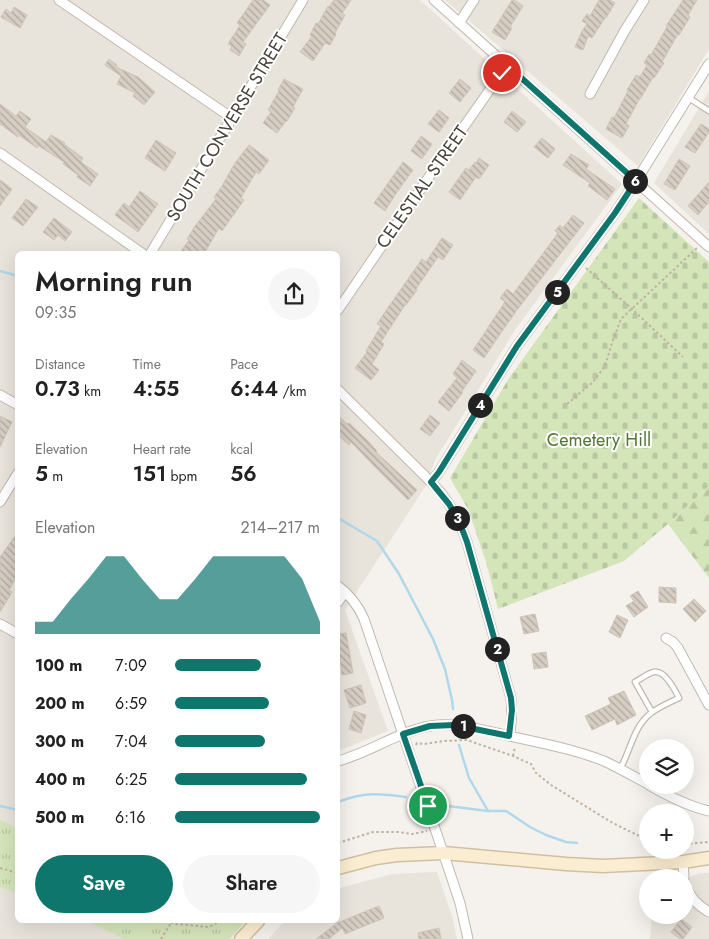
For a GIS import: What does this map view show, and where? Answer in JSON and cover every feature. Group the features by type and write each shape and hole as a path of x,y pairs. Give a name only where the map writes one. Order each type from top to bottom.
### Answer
{"street":[{"path":"59,0 232,118"},
{"name":"SOUTH CONVERSE STREET","path":"152,251 303,0"},
{"path":"434,0 709,247"},
{"path":"459,23 474,0"},
{"path":"590,94 644,0"},
{"path":"431,482 517,346 636,181 709,64"},
{"name":"CELESTIAL STREET","path":"340,307 507,65"},
{"path":"0,153 139,251"},
{"path":"340,392 431,482 449,504 459,521 467,542 511,698 512,710 509,736"},
{"path":"0,395 15,403"},
{"path":"0,502 15,478"},
{"path":"341,589 357,604 364,619 444,853 460,903 468,939"},
{"path":"0,624 15,632"},
{"path":"666,638 678,648 709,705"},
{"path":"340,760 360,754 403,734 430,726 455,725 509,736 588,756 620,769 639,780"},
{"path":"664,794 709,811"},
{"path":"340,867 356,862 390,856 444,853 594,866 683,862 709,858"},
{"path":"683,862 683,869"},
{"path":"694,900 709,912"},
{"path":"241,939 256,923"}],"lane":[{"path":"689,98 709,111"},
{"path":"620,769 633,737 642,722 652,712 679,698 670,681 658,672 653,672 635,682 652,712"}],"path":[{"path":"567,404 593,382 605,366 621,319 697,248"},
{"path":"586,268 683,358"},
{"path":"417,743 467,740 513,756 531,764 536,773 551,785 611,822 639,836"},
{"path":"340,842 373,832 412,834 428,831"},
{"path":"694,843 709,842"},
{"path":"0,868 15,871"},
{"path":"161,939 171,923 209,927 216,923"}],"shaded area":[{"path":"0,0 420,0 622,184 515,330 435,460 427,484 345,610 388,731 340,750 340,251 15,251 15,923 150,923 140,939 0,939"},
{"path":"445,0 709,0 709,49 638,166"},
{"path":"709,91 709,234 654,183"},
{"path":"437,872 453,919 457,939 268,939 283,923 340,923 340,889 392,874"},
{"path":"709,873 709,939 650,939 651,924 694,924 694,875"}],"green space":[{"name":"Cemetery Hill","path":"639,198 709,262 709,486 624,561 498,609 487,565 468,509 450,478 509,378"},
{"path":"709,486 709,578 668,524"},
{"path":"0,820 15,827 15,892 0,887"},
{"path":"91,923 244,923 230,939 124,939"}],"building":[{"path":"253,0 263,0 270,5 243,42 246,44 239,56 230,50 232,46 228,44 240,25 237,23"},
{"path":"334,0 351,0 342,14 345,15 330,45 325,43 313,61 300,52 312,36 310,35 316,23 318,24 328,6"},
{"path":"512,0 523,6 510,27 512,28 505,40 492,32"},
{"path":"599,0 610,0 615,3 592,38 588,36 583,50 575,47 587,24 582,21 587,14 590,16"},
{"path":"683,0 697,0 688,15 690,17 662,62 664,63 640,98 626,124 629,126 622,138 606,129 612,117 614,118 636,75 640,77 647,65 644,63 649,54 651,55 666,26"},
{"path":"14,7 27,15 20,28 1,17 6,9 11,13"},
{"path":"109,59 117,65 116,67 138,77 155,92 144,105 133,96 135,93 117,84 121,76 105,65"},
{"path":"284,79 303,89 293,107 295,108 277,133 263,123 271,112 268,110"},
{"path":"460,79 471,88 460,102 449,93"},
{"path":"0,104 16,116 20,111 31,119 25,127 46,142 51,135 65,143 83,158 81,162 98,174 90,186 77,177 78,175 63,164 64,162 39,146 37,148 19,135 18,137 0,124"},
{"path":"439,110 449,118 439,132 428,124"},
{"path":"512,111 526,122 517,132 504,122"},
{"path":"701,124 709,129 709,132 695,153 685,147"},
{"path":"421,136 432,144 422,159 411,151"},
{"path":"542,138 555,149 548,158 534,147"},
{"path":"156,140 176,153 165,171 145,158"},
{"path":"249,145 269,160 259,174 256,172 241,198 244,200 222,231 219,228 206,251 181,251 189,240 187,239 195,226 216,199 214,197 235,163"},
{"path":"571,154 589,165 586,169 615,189 607,200 588,186 590,183 563,165"},
{"path":"479,158 489,165 479,179 476,177 460,200 449,192 466,168 469,170"},
{"path":"679,159 690,166 675,190 664,184"},
{"path":"403,162 413,170 385,211 374,203"},
{"path":"0,180 12,189 0,206"},
{"path":"709,182 709,202 698,215 688,206"},
{"path":"140,191 158,204 138,232 115,215 124,203 129,207"},
{"path":"26,199 38,207 23,226 12,218"},
{"path":"573,215 584,223 517,310 484,358 473,350 505,302 500,298 507,289 513,294 558,233 555,231 560,225 563,228"},
{"path":"54,218 72,232 65,241 58,235 54,240 43,232"},
{"path":"442,238 453,245 443,260 438,257 381,342 384,344 372,364 379,370 371,380 355,368 367,352 381,326 377,324 422,259 426,262"},
{"path":"462,360 476,371 449,411 438,402 457,378 453,374"},
{"path":"430,415 440,423 430,436 420,429"},
{"path":"0,416 12,422 0,447"},
{"path":"340,417 367,440 376,452 417,490 408,500 351,442 349,445 340,437"},
{"path":"15,536 15,579 9,591 12,592 0,612 0,557"},
{"path":"659,587 676,588 676,603 659,602"},
{"path":"638,591 648,607 634,617 626,606 634,601 630,596"},
{"path":"694,599 706,611 695,622 683,609"},
{"path":"535,614 539,631 524,634 520,617"},
{"path":"617,615 628,620 620,638 609,632"},
{"path":"346,633 353,673 342,675 340,634"},
{"path":"546,652 548,667 534,669 532,654"},
{"path":"361,685 366,703 350,708 344,690"},
{"path":"624,691 636,715 617,725 615,719 592,730 585,716 611,704 608,698"},
{"path":"354,711 366,715 361,733 349,729"},
{"path":"379,906 384,918 345,934 342,928 329,939 316,939 340,922"},
{"path":"677,924 688,924 692,927 683,939 680,939 671,932"},
{"path":"439,928 441,939 419,939 418,933"}],"waterway":[{"path":"0,271 15,275"},
{"path":"340,519 377,541 399,574 433,639 445,669 453,709"},
{"path":"459,745 469,778 488,811"},
{"path":"340,801 356,796 371,794 406,797"},
{"path":"0,806 15,809"},
{"path":"448,806 488,811 506,811 546,835 566,842 577,843"}],"route":[{"path":"428,806 403,734 430,726 455,725 509,736 512,710 511,698 467,542 459,521 449,504 431,482 439,472 502,368 615,213 636,181 507,65 502,73"}]}
